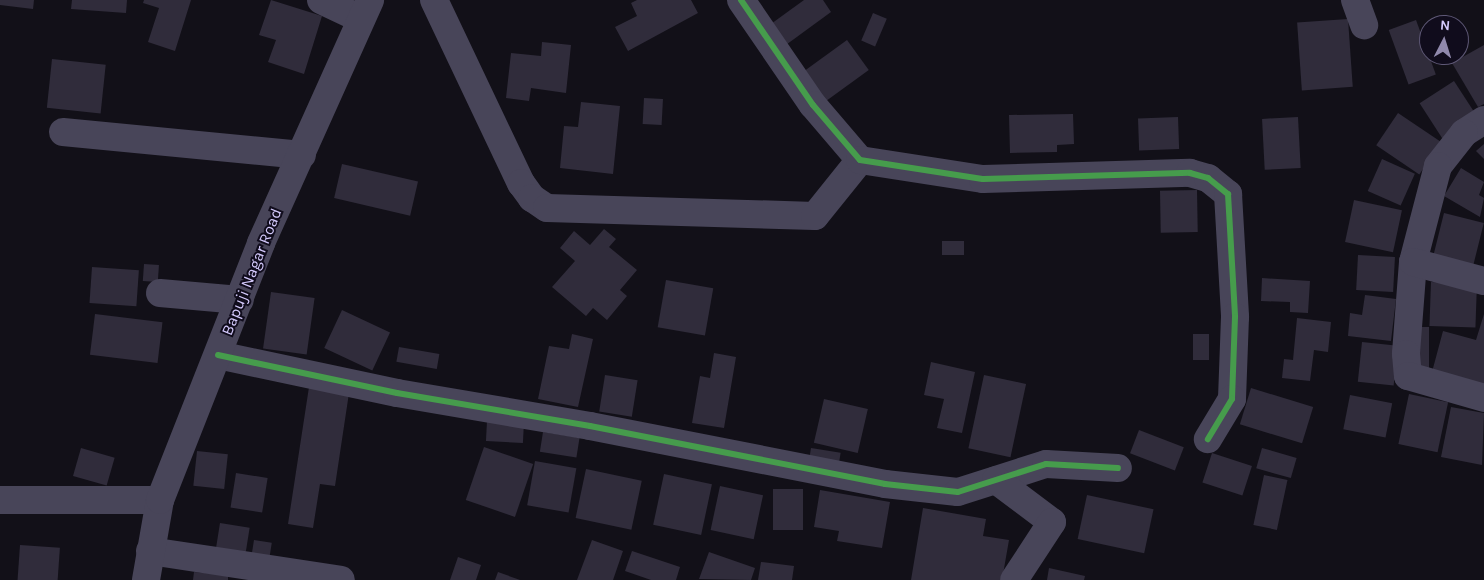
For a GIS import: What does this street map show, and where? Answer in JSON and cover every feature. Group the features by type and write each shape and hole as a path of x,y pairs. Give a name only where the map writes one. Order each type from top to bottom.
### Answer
{"street":[{"path":"321,0 366,10"},
{"path":"434,0 521,183 532,198 547,208 815,216 860,160"},
{"path":"741,0 814,105 860,160 983,180 1190,173 1208,178 1228,194 1235,317 1232,399 1208,439"},
{"name":"Bapuji Nagar Road","path":"146,580 160,500 261,243 302,156 366,10"},
{"path":"1484,120 1464,133 1438,166 1413,262 1406,354 1408,376 1484,398"},
{"path":"63,132 302,156"},
{"path":"1413,262 1484,281"},
{"path":"160,293 240,300"},
{"path":"218,355 397,393 590,426 885,484 958,492 1046,464 1118,468"},
{"path":"996,480 1052,522 1014,580"},
{"path":"0,500 160,500"},
{"path":"150,551 341,580"}],"building":[{"path":"0,0 34,0 33,9 0,5"},
{"path":"72,0 127,0 126,13 71,9"},
{"path":"144,0 191,0 175,51 148,42 159,8 143,3"},
{"path":"271,0 322,16 304,74 268,62 276,40 259,35"},
{"path":"637,0 691,0 698,13 628,51 615,27 637,16 631,3"},
{"path":"804,0 823,0 831,12 779,50 764,29"},
{"path":"873,13 887,19 875,46 861,41"},
{"path":"1348,19 1353,87 1302,90 1297,23"},
{"path":"1416,20 1419,28 1419,65 1432,65 1436,75 1409,84 1389,30"},
{"path":"847,40 869,70 823,103 801,74"},
{"path":"542,42 571,45 566,93 531,88 529,101 506,98 511,53 541,56"},
{"path":"1484,45 1484,104 1478,107 1453,65 1469,65 1469,53"},
{"path":"52,59 106,65 101,113 47,108"},
{"path":"1454,81 1477,117 1443,139 1420,103"},
{"path":"644,98 663,99 662,125 643,124"},
{"path":"581,102 620,106 613,174 560,168 564,126 578,127"},
{"path":"1398,113 1441,142 1419,174 1376,145"},
{"path":"1073,114 1074,144 1057,145 1057,152 1010,153 1009,115"},
{"path":"1178,117 1179,149 1139,150 1138,118"},
{"path":"1298,117 1301,168 1265,170 1262,119"},
{"path":"1484,144 1484,159 1476,151"},
{"path":"1382,159 1415,174 1401,206 1368,191"},
{"path":"342,164 418,182 410,216 334,198"},
{"path":"1461,168 1484,182 1479,195 1484,198 1480,217 1444,196"},
{"path":"1197,190 1198,232 1161,233 1160,191"},
{"path":"1354,200 1402,210 1393,252 1345,242"},
{"path":"1444,213 1484,223 1472,271 1432,262"},
{"path":"604,229 616,239 609,247 637,270 620,290 627,296 607,320 593,308 586,316 552,287 575,261 560,248 574,231 590,245"},
{"path":"942,241 964,241 964,255 942,255"},
{"path":"1358,255 1395,257 1393,292 1356,290"},
{"path":"144,264 159,265 158,282 143,281"},
{"path":"92,267 139,270 136,306 89,303"},
{"path":"1262,278 1310,281 1308,313 1290,312 1290,302 1261,301"},
{"path":"666,280 713,288 705,336 658,327"},
{"path":"1431,282 1477,284 1475,328 1429,326"},
{"path":"271,292 315,298 307,355 263,348"},
{"path":"1365,295 1396,299 1391,341 1348,336 1350,313 1362,315"},
{"path":"342,310 390,332 372,370 324,348"},
{"path":"95,314 162,322 157,363 90,355"},
{"path":"1484,314 1484,386 1432,372 1443,331 1476,340"},
{"path":"1297,318 1331,322 1328,352 1314,350 1310,381 1282,378 1284,359 1293,360"},
{"path":"1414,327 1429,327 1429,373 1414,373"},
{"path":"572,334 593,339 578,407 538,399 549,346 569,349"},
{"path":"1193,334 1209,334 1209,360 1193,360"},
{"path":"1362,342 1398,346 1394,386 1358,382"},
{"path":"399,347 439,354 437,369 396,362"},
{"path":"714,353 736,357 724,428 692,423 700,376 710,378"},
{"path":"931,362 975,372 962,433 937,428 944,399 924,395"},
{"path":"605,375 638,380 632,417 599,412"},
{"path":"984,375 1026,384 1010,457 968,448"},
{"path":"309,387 349,393 335,486 320,484 313,528 288,524"},
{"path":"1251,388 1313,407 1302,443 1240,424"},
{"path":"1409,394 1448,402 1438,452 1398,444"},
{"path":"1350,395 1392,403 1386,438 1343,429"},
{"path":"824,399 868,409 858,453 814,443"},
{"path":"1451,407 1484,413 1482,465 1441,457"},
{"path":"487,421 524,423 523,443 486,441"},
{"path":"1139,430 1184,447 1175,471 1130,453"},
{"path":"543,432 580,438 576,458 540,452"},
{"path":"484,447 533,464 515,517 466,500"},
{"path":"81,448 115,458 107,486 73,476"},
{"path":"811,448 841,453 838,467 809,462"},
{"path":"1262,448 1297,458 1291,478 1256,468"},
{"path":"197,451 228,454 224,489 193,486"},
{"path":"1212,453 1252,466 1242,495 1202,482"},
{"path":"535,461 576,468 569,513 527,505"},
{"path":"586,469 642,481 631,530 576,518"},
{"path":"236,473 268,478 262,513 231,508"},
{"path":"664,474 712,484 701,535 653,525"},
{"path":"1264,475 1287,480 1277,530 1253,525"},
{"path":"720,486 763,495 754,539 711,530"},
{"path":"773,489 803,489 803,530 773,530"},
{"path":"820,490 890,502 882,548 837,541 839,531 814,527"},
{"path":"1087,495 1154,509 1144,553 1078,539"},
{"path":"923,508 986,519 983,536 1009,540 1002,580 911,580"},
{"path":"220,523 250,528 244,560 215,556"},
{"path":"254,540 272,543 269,558 252,555"},
{"path":"592,540 623,551 613,580 577,580"},
{"path":"20,545 60,548 58,580 18,580"},
{"path":"632,551 680,567 676,580 651,580 625,571"},
{"path":"709,552 755,568 751,580 699,579"},
{"path":"458,557 481,565 476,580 450,580"},
{"path":"761,562 794,566 792,580 758,580"},
{"path":"1049,568 1085,576 1084,580 1047,580"},
{"path":"194,572 228,575 228,580 193,580"},
{"path":"498,572 520,580 495,580"}],"cycle path":[{"path":"741,0 813,105 860,160 983,179 1190,173 1208,178 1228,194 1235,317 1232,399 1208,439"},
{"path":"218,355 397,393 590,426 885,484 958,492 1046,464 1118,468"}]}
